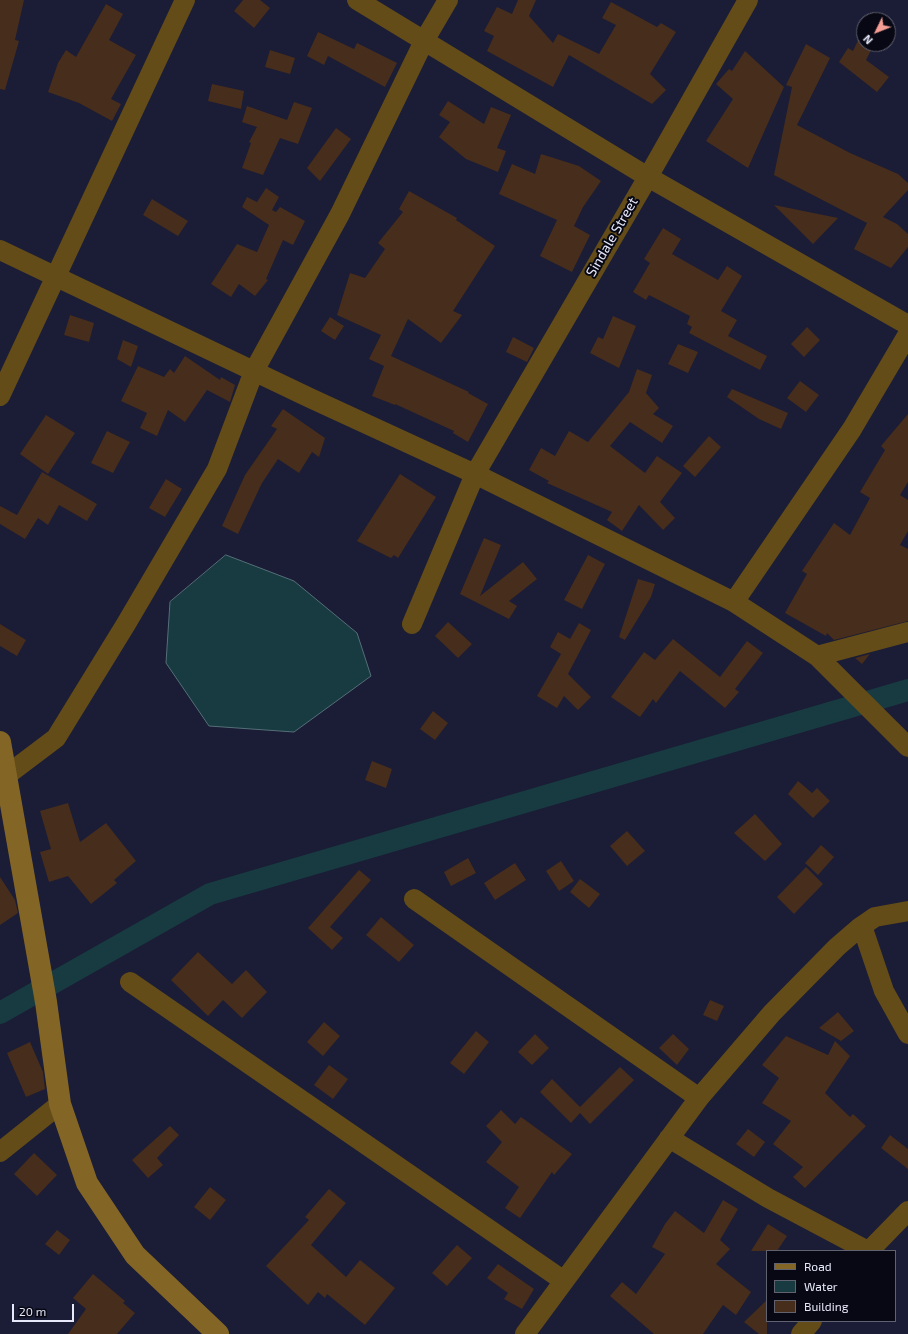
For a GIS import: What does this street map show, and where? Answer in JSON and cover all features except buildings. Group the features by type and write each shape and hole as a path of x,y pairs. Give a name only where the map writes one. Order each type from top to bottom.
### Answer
{"street":[{"path":"0,396 185,0"},
{"path":"357,0 648,177 908,325"},
{"path":"6,775 56,738 217,469 254,371 340,214 424,41 448,0"},
{"name":"Sindale Street","path":"412,624 475,474 648,177 748,0"},
{"path":"0,250 475,474 734,602 817,656 908,747"},
{"path":"734,602 852,429 908,334"},
{"path":"817,656 908,632"},
{"path":"0,742 46,1002 60,1104 87,1183 135,1255 218,1334"},
{"path":"414,899 699,1098"},
{"path":"525,1334 699,1098 772,1013 837,947 862,926 875,917 908,911"},
{"path":"862,926 884,991 908,1034"},
{"path":"130,982 564,1282"},
{"path":"0,1152 60,1104"},
{"path":"669,1138 768,1198 866,1250"},
{"path":"869,1250 908,1211"},
{"path":"801,1334 811,1322"}],"water":[{"path":"226,555 294,581 357,633 371,676 294,732 209,726 166,663 170,602"}],"waterway":[{"path":"0,1013 210,894 908,690"}]}
